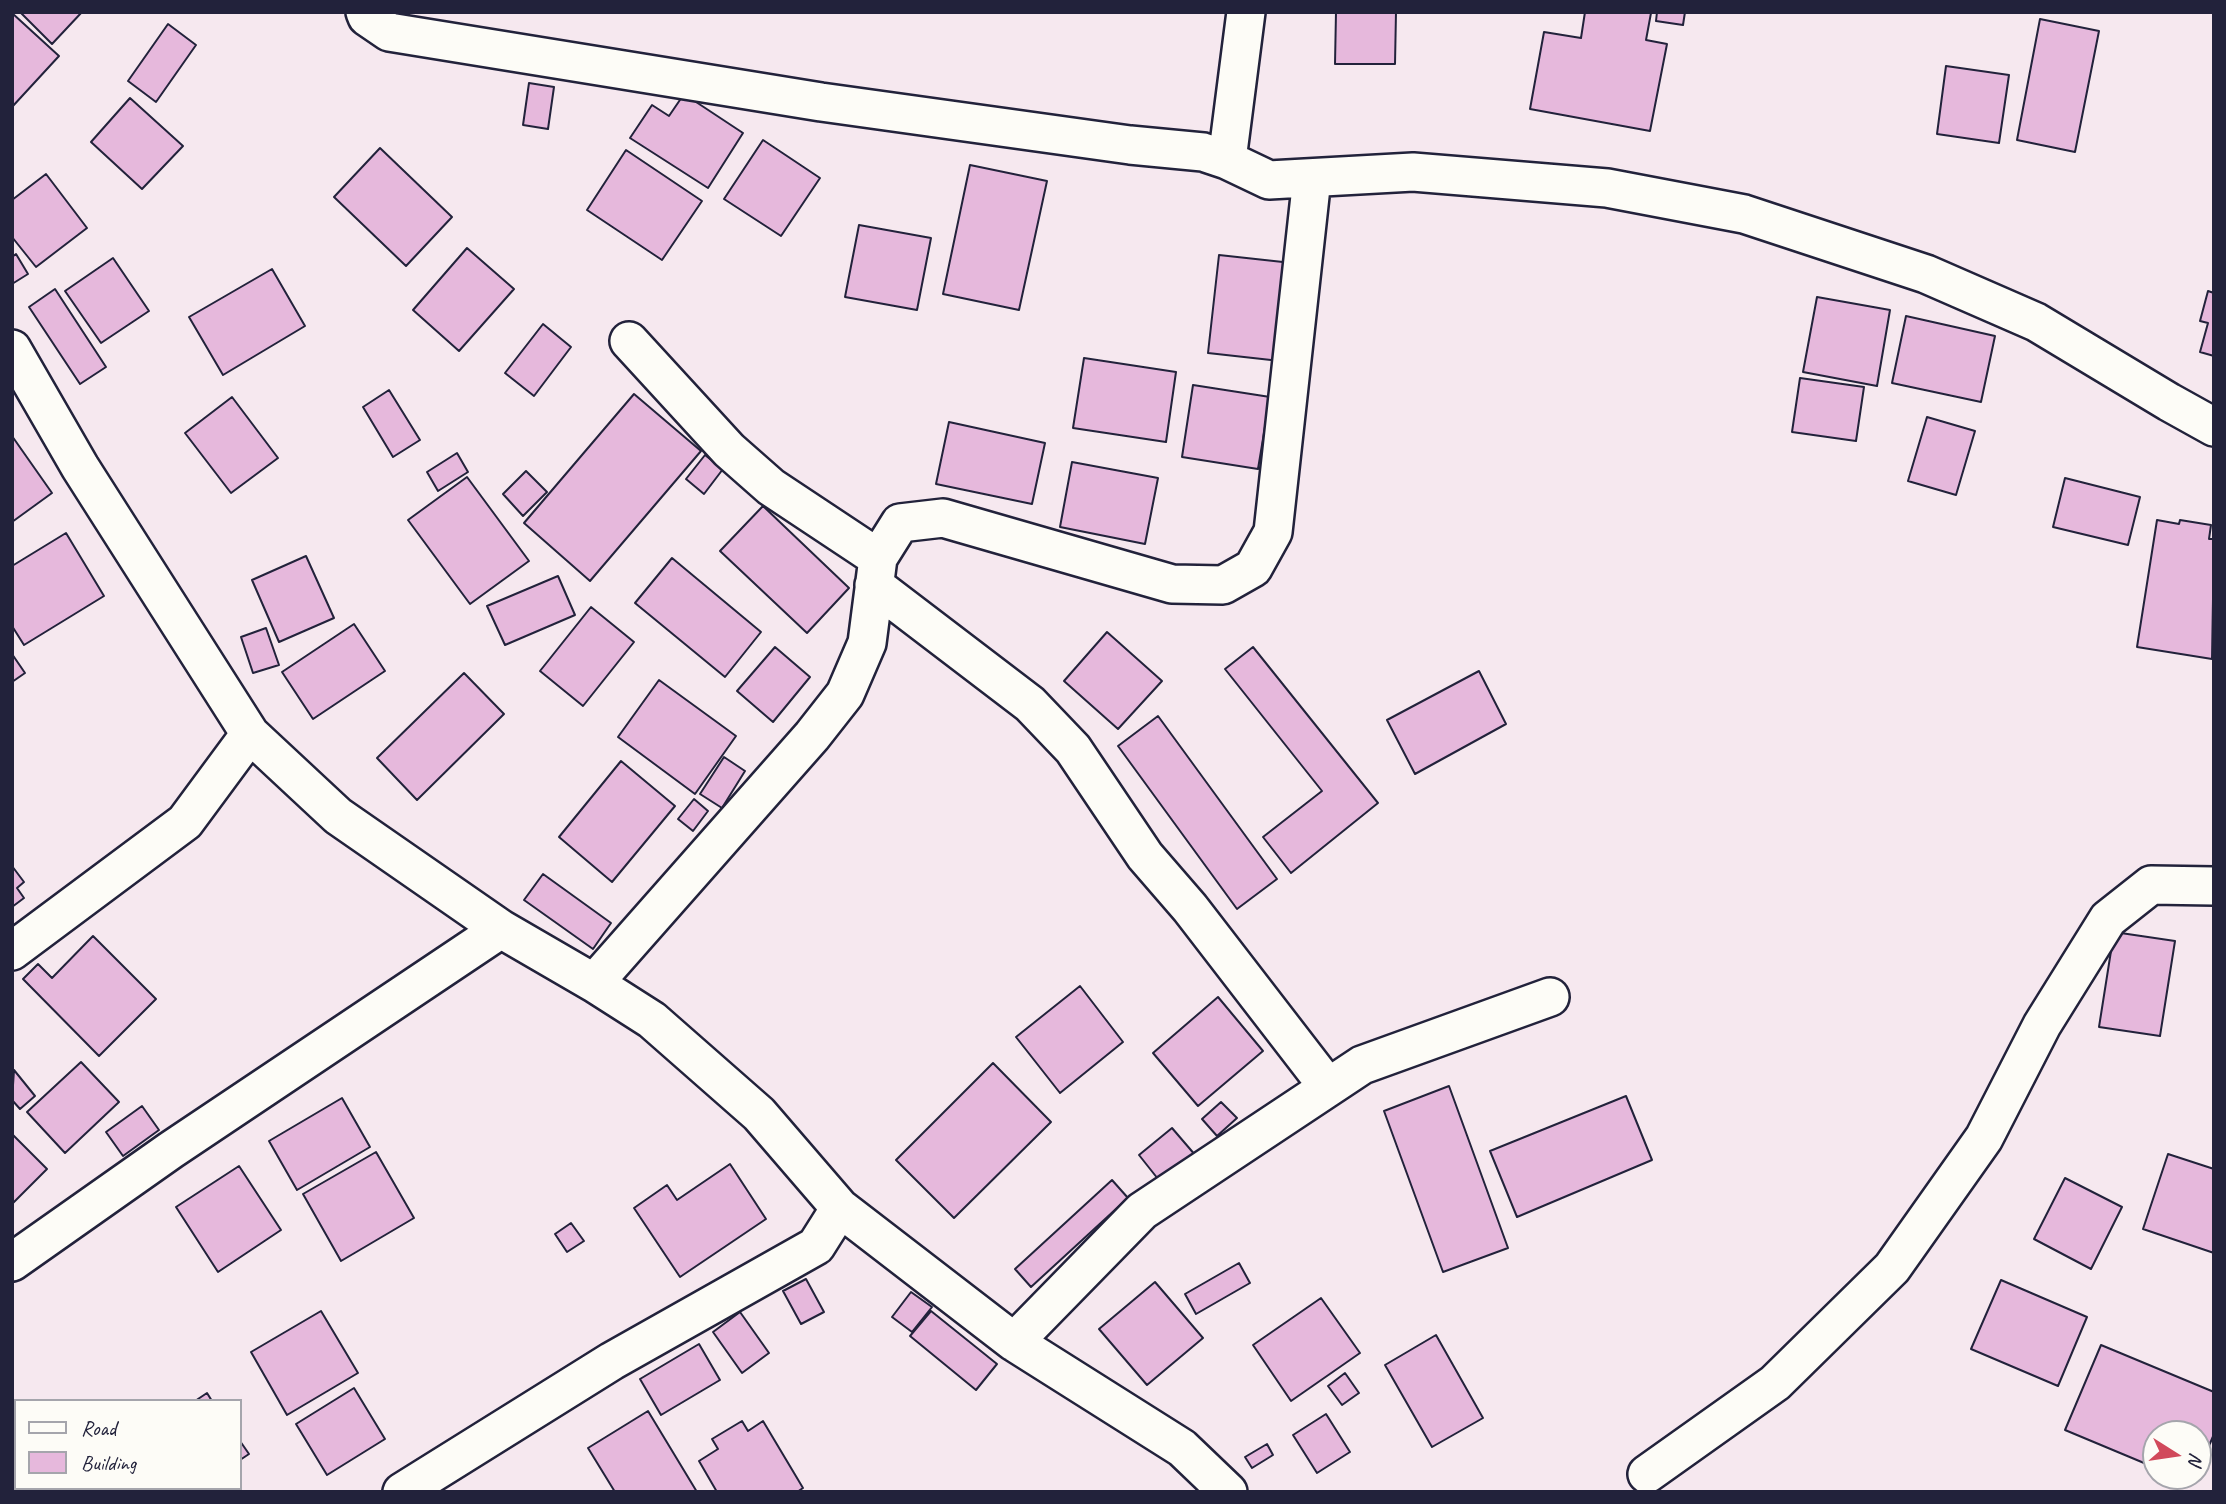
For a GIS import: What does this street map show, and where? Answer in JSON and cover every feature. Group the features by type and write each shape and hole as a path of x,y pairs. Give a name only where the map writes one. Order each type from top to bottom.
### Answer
{"street":[{"path":"365,12 367,17 389,32 821,102 1130,145 1203,152 1269,180 1413,172 1607,188 1744,214 1926,274 2036,322 2214,427"},
{"path":"1227,160 1246,12"},
{"path":"594,983 812,736 845,694 867,643 876,572 900,523 943,518 1172,584 1223,585 1253,569 1273,532 1312,178"},
{"path":"629,341 729,450 1030,704 1073,749 1145,856 1190,908 1328,1087"},
{"path":"12,349 80,467 250,734 338,817 501,929 652,1020 760,1114 840,1208 1014,1342 1182,1448 1228,1492"},
{"path":"12,951 185,822 250,734"},
{"path":"1647,1474 1775,1382 1892,1268 1984,1138 2042,1025 2108,919 2151,885 2214,886"},
{"path":"12,1262 171,1150 501,929"},
{"path":"1014,1342 1142,1211 1362,1065 1550,997"},
{"path":"402,1492 612,1361 816,1247 840,1208"}],"building":[{"path":"20,12 82,12 52,44"},
{"path":"1336,12 1396,12 1395,64 1335,64"},
{"path":"1585,12 1651,13 1646,40 1667,44 1650,131 1530,109 1544,32 1581,38"},
{"path":"1657,12 1685,12 1683,25 1656,21"},
{"path":"12,13 59,56 12,107"},
{"path":"2040,19 2099,31 2075,152 2017,140"},
{"path":"168,24 196,45 156,102 128,81"},
{"path":"1946,66 2009,75 1999,143 1937,134"},
{"path":"529,83 554,87 548,129 523,125"},
{"path":"684,94 743,133 708,188 630,138 652,105 669,116"},
{"path":"130,98 183,146 142,189 91,142"},
{"path":"763,140 820,178 781,236 724,199"},
{"path":"380,148 452,217 406,266 334,197"},
{"path":"626,150 702,201 662,260 587,210"},
{"path":"970,165 1047,181 1019,310 943,294"},
{"path":"46,174 87,228 36,267 12,237 12,200"},
{"path":"859,225 931,238 917,310 845,297"},
{"path":"467,248 514,289 459,351 413,310"},
{"path":"16,254 28,274 12,284 12,257"},
{"path":"1219,255 1292,263 1280,361 1208,353"},
{"path":"113,258 149,311 101,343 65,291"},
{"path":"272,269 305,326 223,375 189,317"},
{"path":"55,289 106,367 80,384 29,307"},
{"path":"2208,291 2214,293 2214,356 2200,352 2208,323 2200,321"},
{"path":"1817,297 1890,310 1877,386 1803,372"},
{"path":"1906,316 1995,336 1981,402 1892,383"},
{"path":"543,324 571,347 534,396 505,373"},
{"path":"1084,358 1176,372 1166,442 1073,428"},
{"path":"1800,378 1864,387 1856,441 1792,432"},
{"path":"1193,385 1270,397 1258,469 1182,457"},
{"path":"389,390 420,440 393,457 363,407"},
{"path":"634,394 701,451 590,581 524,523"},
{"path":"232,397 278,458 231,493 185,433"},
{"path":"1927,417 1975,431 1956,495 1908,481"},
{"path":"949,422 1045,443 1032,504 936,484"},
{"path":"12,436 52,493 12,522"},
{"path":"457,453 468,472 438,491 427,472"},
{"path":"705,455 723,469 704,494 686,479"},
{"path":"1072,462 1158,478 1145,544 1060,527"},
{"path":"526,471 547,492 523,516 503,494"},
{"path":"467,477 529,561 470,604 408,520"},
{"path":"2065,478 2140,497 2128,545 2053,527"},
{"path":"763,506 849,588 807,633 720,551"},
{"path":"2157,520 2179,524 2180,520 2211,525 2209,539 2214,539 2212,659 2137,647"},
{"path":"66,533 104,596 24,645 12,626 12,566"},
{"path":"306,556 334,618 279,642 252,580"},
{"path":"672,558 761,632 725,677 635,603"},
{"path":"558,576 575,615 505,645 487,606"},
{"path":"591,607 634,642 583,706 540,671"},
{"path":"354,624 385,671 313,719 282,672"},
{"path":"266,628 279,665 253,673 241,637"},
{"path":"1107,632 1162,681 1118,729 1064,681"},
{"path":"775,647 810,677 773,722 737,691"},
{"path":"1253,647 1378,803 1291,873 1263,837 1322,791 1225,669"},
{"path":"12,654 25,673 12,682"},
{"path":"1479,671 1506,724 1415,774 1387,720"},
{"path":"464,673 504,714 417,800 377,758"},
{"path":"659,680 736,736 695,794 618,737"},
{"path":"1158,716 1277,879 1237,909 1118,746"},
{"path":"724,757 745,771 722,808 700,794"},
{"path":"621,761 675,806 612,882 559,837"},
{"path":"694,799 708,811 693,831 678,819"},
{"path":"12,866 24,882 17,888 24,898 12,907"},
{"path":"543,874 611,923 593,949 524,900"},
{"path":"2114,932 2175,941 2160,1036 2099,1027"},
{"path":"93,936 156,999 99,1056 23,979 38,964 52,978"},
{"path":"1080,986 1123,1042 1060,1093 1016,1037"},
{"path":"1218,997 1263,1051 1198,1106 1153,1053"},
{"path":"81,1062 119,1102 65,1153 27,1112"},
{"path":"993,1063 1051,1122 954,1218 896,1160"},
{"path":"14,1070 35,1096 20,1109 12,1100"},
{"path":"1449,1086 1508,1248 1443,1272 1384,1111"},
{"path":"1626,1096 1652,1160 1517,1217 1490,1151"},
{"path":"342,1098 370,1147 297,1190 269,1141"},
{"path":"1221,1102 1237,1118 1217,1136 1202,1119"},
{"path":"142,1106 159,1130 123,1156 106,1132"},
{"path":"1172,1128 1196,1156 1162,1184 1139,1155"},
{"path":"12,1134 47,1169 12,1204"},
{"path":"376,1152 414,1218 341,1261 303,1194"},
{"path":"2168,1154 2214,1169 2214,1253 2143,1229"},
{"path":"730,1164 766,1219 680,1277 634,1208 667,1185 677,1200"},
{"path":"239,1166 281,1230 218,1272 176,1207"},
{"path":"2065,1178 2122,1207 2091,1269 2034,1239"},
{"path":"1112,1180 1128,1198 1031,1287 1015,1269"},
{"path":"571,1223 584,1241 567,1252 555,1234"},
{"path":"1239,1263 1250,1283 1196,1314 1185,1294"},
{"path":"806,1279 824,1312 801,1324 783,1291"},
{"path":"2001,1280 2087,1317 2058,1386 1971,1349"},
{"path":"1155,1282 1203,1338 1147,1385 1099,1329"},
{"path":"911,1292 932,1307 912,1332 892,1317"},
{"path":"1321,1298 1360,1353 1291,1401 1253,1345"},
{"path":"321,1311 358,1373 287,1415 251,1352"},
{"path":"931,1311 997,1364 976,1390 910,1336"},
{"path":"740,1312 769,1353 742,1373 713,1332"},
{"path":"1436,1335 1483,1418 1432,1447 1385,1365"},
{"path":"699,1344 720,1380 661,1415 640,1379"},
{"path":"2101,1345 2214,1392 2212,1439 2212,1420 2142,1420 2142,1462 2065,1430"},
{"path":"1345,1373 1359,1393 1342,1405 1328,1386"},
{"path":"354,1388 385,1439 327,1475 296,1424"},
{"path":"207,1393 211,1399 198,1399"},
{"path":"648,1411 697,1492 615,1492 588,1448"},
{"path":"1326,1414 1350,1452 1317,1473 1293,1435"},
{"path":"742,1421 748,1431 763,1421 803,1488 797,1492 717,1492 699,1461 718,1449 712,1439"},
{"path":"242,1444 249,1454 242,1459"},
{"path":"1267,1444 1273,1455 1252,1468 1245,1457"},
{"path":"14,1482 14,1490 54,1492 12,1492"},
{"path":"84,1490 173,1492 85,1492"}]}
